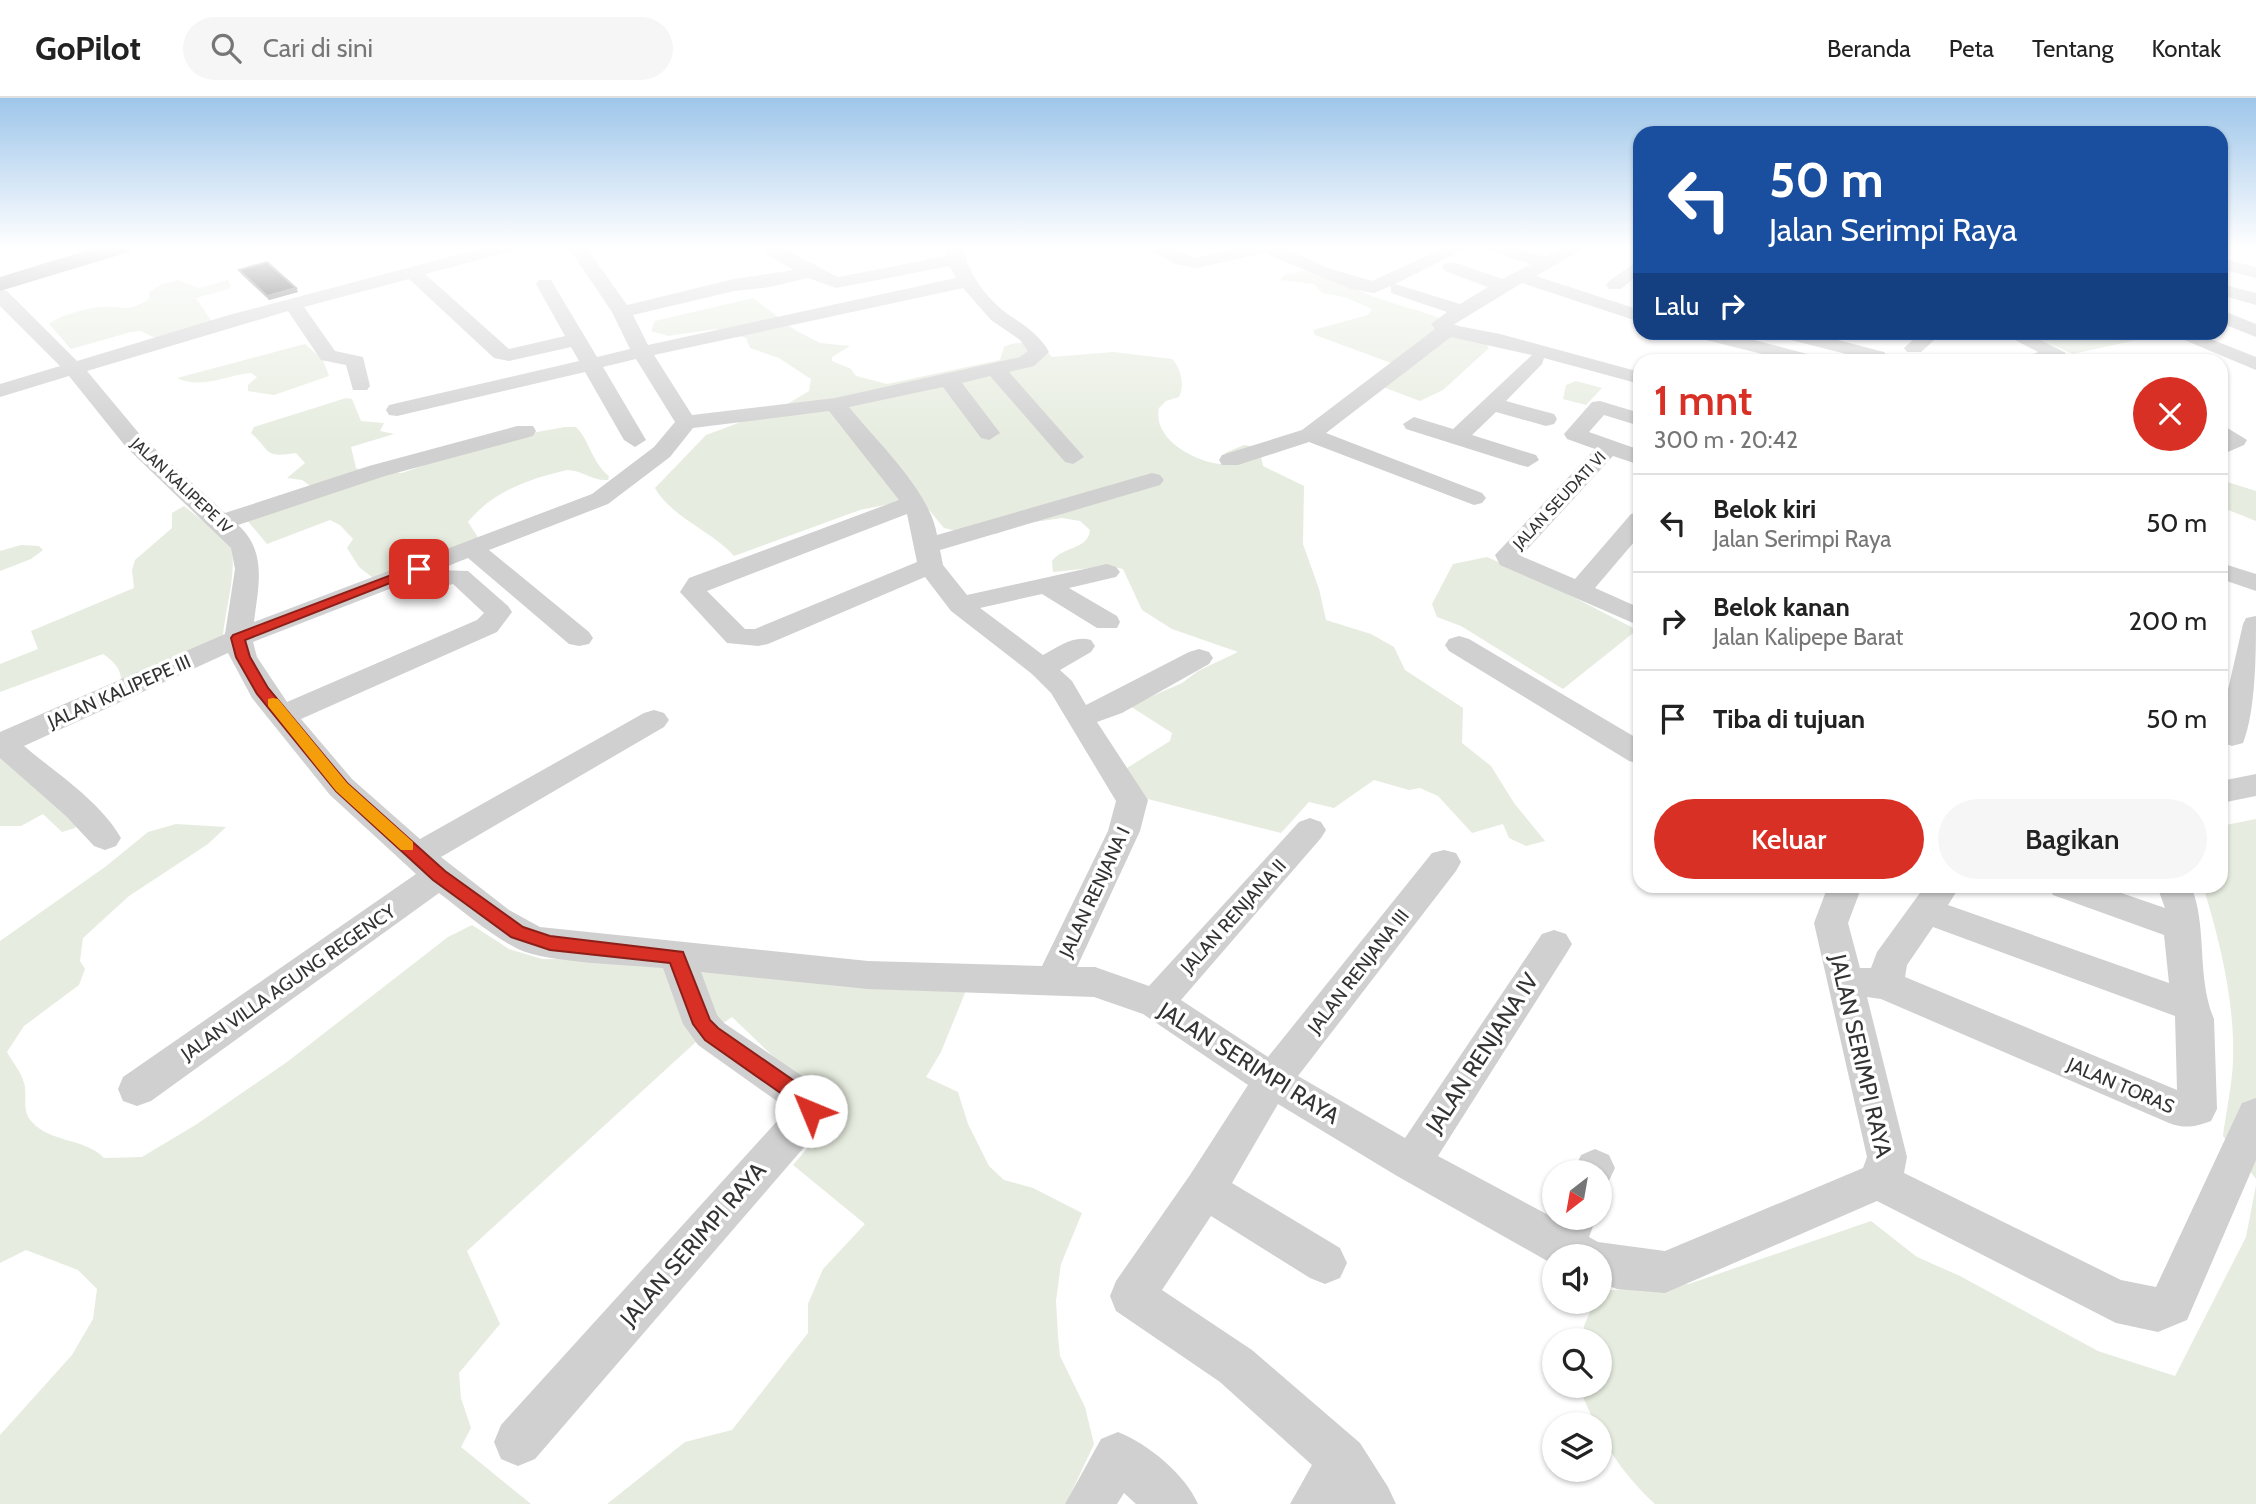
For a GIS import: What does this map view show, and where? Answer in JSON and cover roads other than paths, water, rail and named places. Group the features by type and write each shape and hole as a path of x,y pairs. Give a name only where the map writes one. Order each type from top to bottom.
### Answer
{"street":[{"name":"JALAN KALIPEPE IV","path":"17,313 72,368 134,442 223,522 244,548 248,569 240,648"},
{"path":"0,390 263,313"},
{"path":"299,313 328,356 356,361 360,386"},
{"path":"456,313 492,349 509,355 578,339"},
{"path":"562,313 635,440"},
{"path":"622,313 642,352 686,422"},
{"path":"397,410 823,313"},
{"path":"240,648 471,549 600,499 663,452 686,422 835,404 996,370 1027,362 1039,352 1034,341 996,313"},
{"path":"1457,313 1441,324 1447,330 1530,353 1554,365 1563,356 1633,376"},
{"path":"2228,319 2256,314"},
{"path":"2228,319 2256,331"},
{"path":"1230,460 1310,435 1447,330"},
{"path":"1729,340 1784,354"},
{"path":"1814,340 1869,354"},
{"path":"1914,348 1924,340"},
{"path":"2028,340 2061,354"},
{"path":"2194,340 2256,364"},
{"path":"2051,354 2056,352"},
{"path":"1458,437 1492,404 1530,353"},
{"path":"509,355 520,381"},
{"path":"996,370 1073,457"},
{"path":"1633,377 1576,432 1577,436 1633,456"},
{"path":"949,380 989,432"},
{"path":"835,404 914,503 923,522 928,556 960,605 1042,668 1062,688 1078,718 1112,706 1199,658"},
{"path":"1492,404 1546,419"},
{"path":"1600,407 1633,418"},
{"path":"1413,424 1528,460"},
{"path":"223,522 377,471 525,431"},
{"path":"1310,435 1474,498"},
{"path":"2228,435 2236,440 2228,444"},
{"name":"JALAN SEUDATI VI","path":"1579,590 1509,560 1508,555 1609,447"},
{"path":"914,503 698,584 693,592 737,637 758,638 928,556 1152,480"},
{"path":"1633,527 1579,590 1633,615"},
{"path":"471,549 579,638"},
{"path":"960,605 1107,572"},
{"path":"2228,574 2256,583"},
{"path":"240,648 451,575 465,580 499,612 487,625 284,715"},
{"path":"1045,586 1107,622"},
{"path":"2232,736 2256,624"},
{"path":"1459,645 1633,750"},
{"path":"1042,668 1081,646"},
{"name":"JALAN SERIMPI RAYA","path":"240,648 262,691 341,787 428,865 498,919 532,940 868,975 1095,982 1156,1003 1272,1080 1410,1163 1576,1244"},
{"name":"JALAN KALIPEPE III","path":"105,838 43,778 0,744 240,648"},
{"name":"JALAN RENJANA I","path":"1053,979 1124,831 1133,805 1130,795 1078,718"},
{"name":"JALAN VILLA AGUNG REGENCY","path":"137,1089 428,865 654,720"},
{"path":"2228,791 2256,785"},
{"name":"JALAN RENJANA II","path":"1156,1003 1310,830"},
{"name":"JALAN RENJANA III","path":"1343,1460 1236,1366 1132,1296 1205,1189 1272,1080 1444,862"},
{"name":"JALAN SERIMPI RAYA","path":"1612,1265 1617,1268 1665,1272 1878,1181 1886,1168 1887,1157 1831,923 1842,893"},
{"path":"2085,893 2180,927"},
{"path":"2177,893 2185,919 2180,927 2190,1006"},
{"path":"1885,985 1890,962 1934,898 2190,1006"},
{"name":"JALAN RENJANA IV","path":"1410,1163 1554,944"},
{"name":"JALAN SERIMPI RAYA","path":"518,1442 811,1111 806,1100 711,1034 702,1024 677,957"},
{"name":"JALAN TORAS","path":"1844,979 1885,985 2170,1105 2192,1111 2197,1109 2194,1018 2190,1006"},
{"path":"1878,1181 2116,1301 2158,1310 2171,1304 2256,1115"},
{"path":"1205,1189 1325,1263"},
{"path":"1090,1504 1118,1456 1172,1504"},
{"path":"1315,1504 1343,1460 1371,1504"}]}
